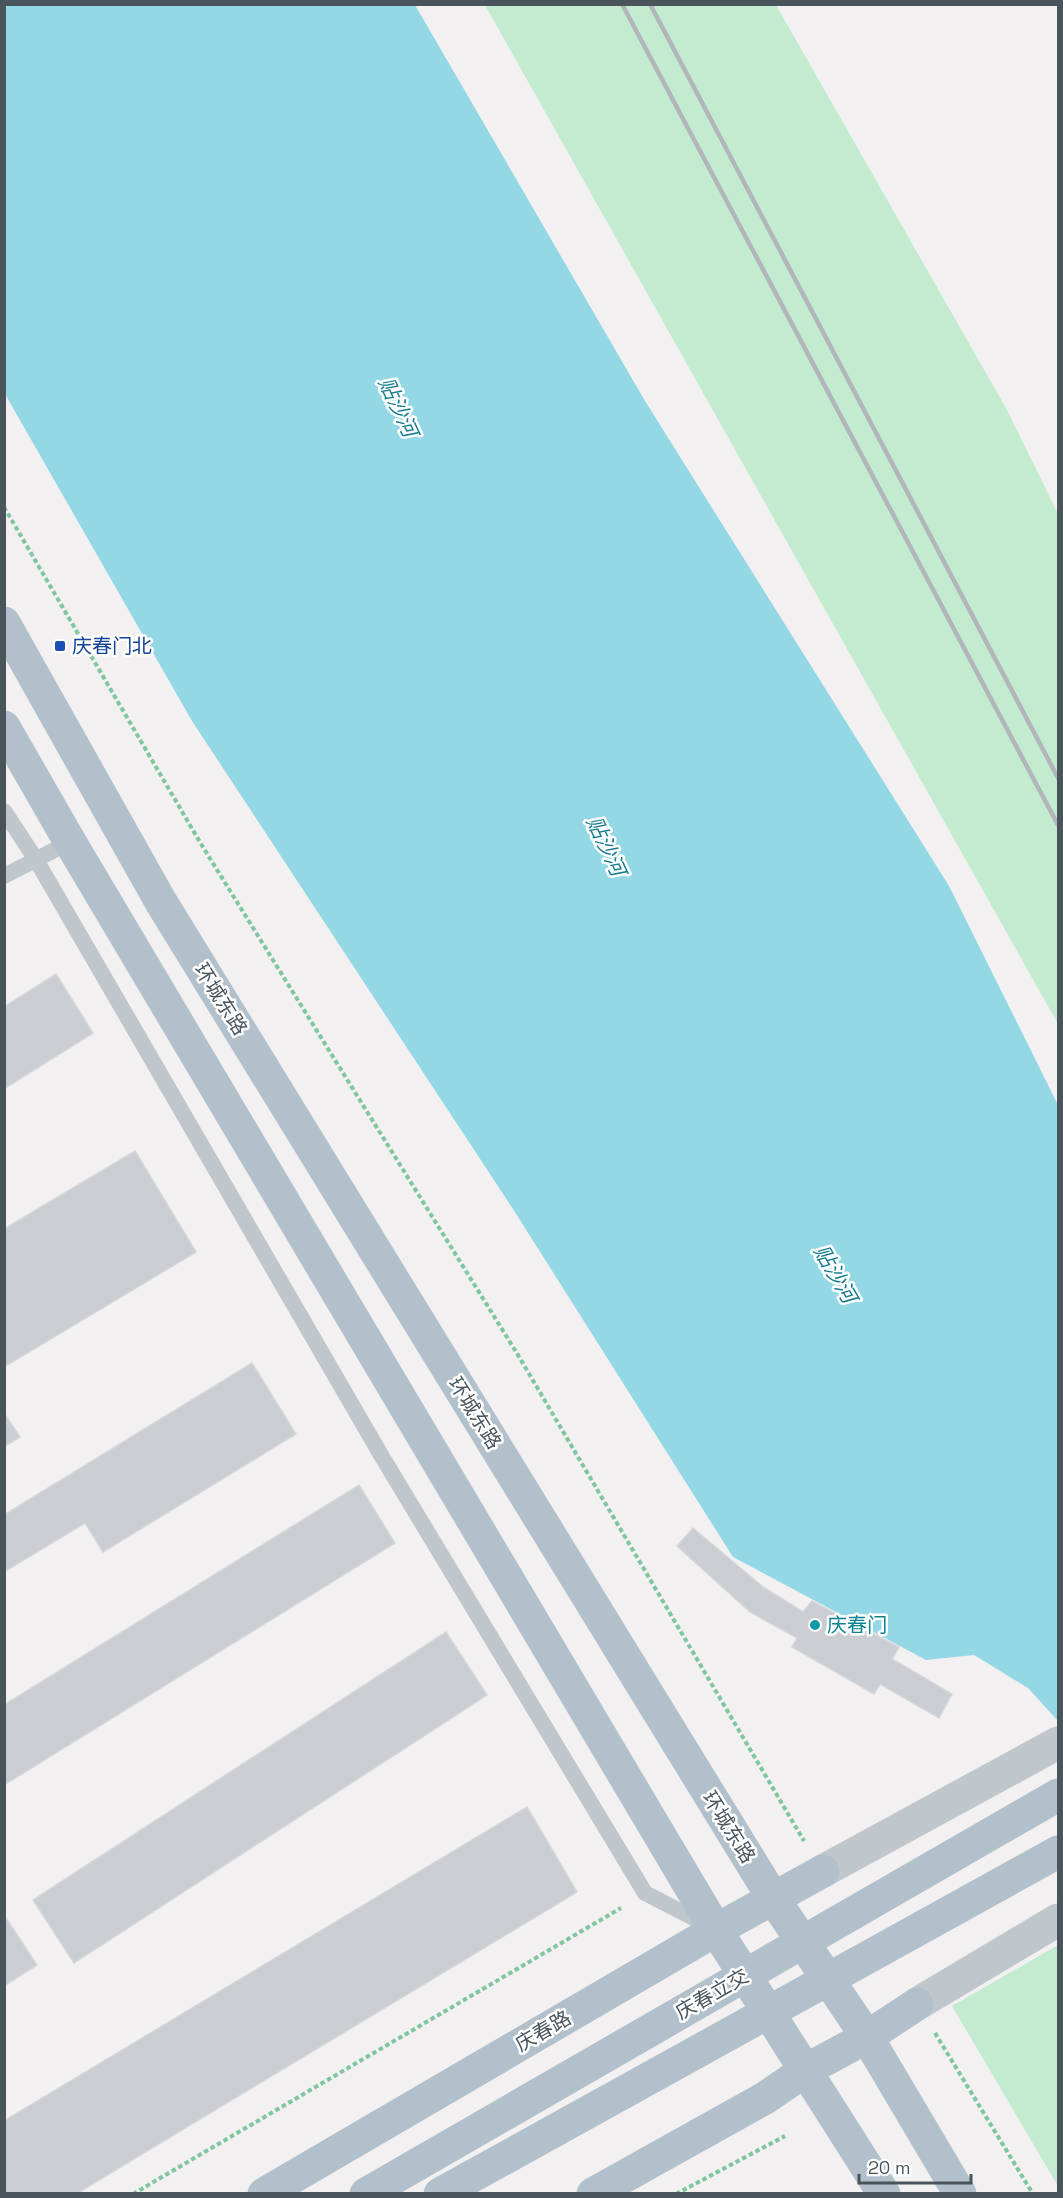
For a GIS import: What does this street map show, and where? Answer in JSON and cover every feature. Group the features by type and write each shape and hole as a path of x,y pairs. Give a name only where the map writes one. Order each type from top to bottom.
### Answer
{"main road":[{"name":"环城东路","path":"4,623 161,902 773,1898 867,2037 960,2193"},
{"path":"4,727 716,1930 884,2193"},
{"name":"庆春立交","path":"366,2193 1059,1795"},
{"path":"440,2193 1059,1852"},
{"name":"庆春路","path":"264,2193 716,1930 823,1872"},
{"path":"594,2193 765,2098 806,2070 867,2037 917,2004"}],"street":[{"path":"823,1872 1059,1743"},
{"path":"917,2004 1059,1920"}],"lane":[{"path":"4,811 35,858 381,1455 645,1893 716,1930"},
{"path":"4,876 35,858 70,842"}],"path":[{"path":"4,507 201,844 518,1355 823,1872"},
{"path":"133,2193 645,1893"},
{"path":"917,2004 1033,2193"},
{"path":"676,2193 785,2136"}],"green space":[{"path":"485,5 776,5 1007,410 1058,514 1058,1024"},
{"path":"1058,1945 1058,2186 952,2006"}],"water":[{"name":"贴沙河","path":"4,5 415,5 645,401 949,886 1058,1105 1058,1721 1028,1688 974,1655 926,1660 733,1557 513,1209 192,721 5,394"}],"building":[{"path":"56,974 93,1033 4,1089 4,1007"},
{"path":"135,1151 196,1252 4,1367 4,1229"},
{"path":"252,1363 296,1434 103,1552 85,1523 4,1572 4,1515"},
{"path":"4,1413 20,1437 4,1447"},
{"path":"359,1485 395,1543 4,1785 4,1705"},
{"name":"庆春门","path":"693,1528 763,1587 803,1612 812,1601 899,1647 892,1659 952,1694 939,1718 880,1684 874,1694 792,1647 797,1638 750,1612 677,1546"},
{"path":"446,1632 487,1695 74,1963 33,1900"},
{"path":"527,1807 577,1892 76,2194 4,2194 4,2121"},
{"path":"4,1915 37,1965 4,1986"}],"railway":[{"path":"622,4 1058,825"},
{"path":"650,4 1058,778"}],"place":[{"name":"庆春门北","path":"60,646"},
{"name":"庆春门","path":"815,1625"}]}
